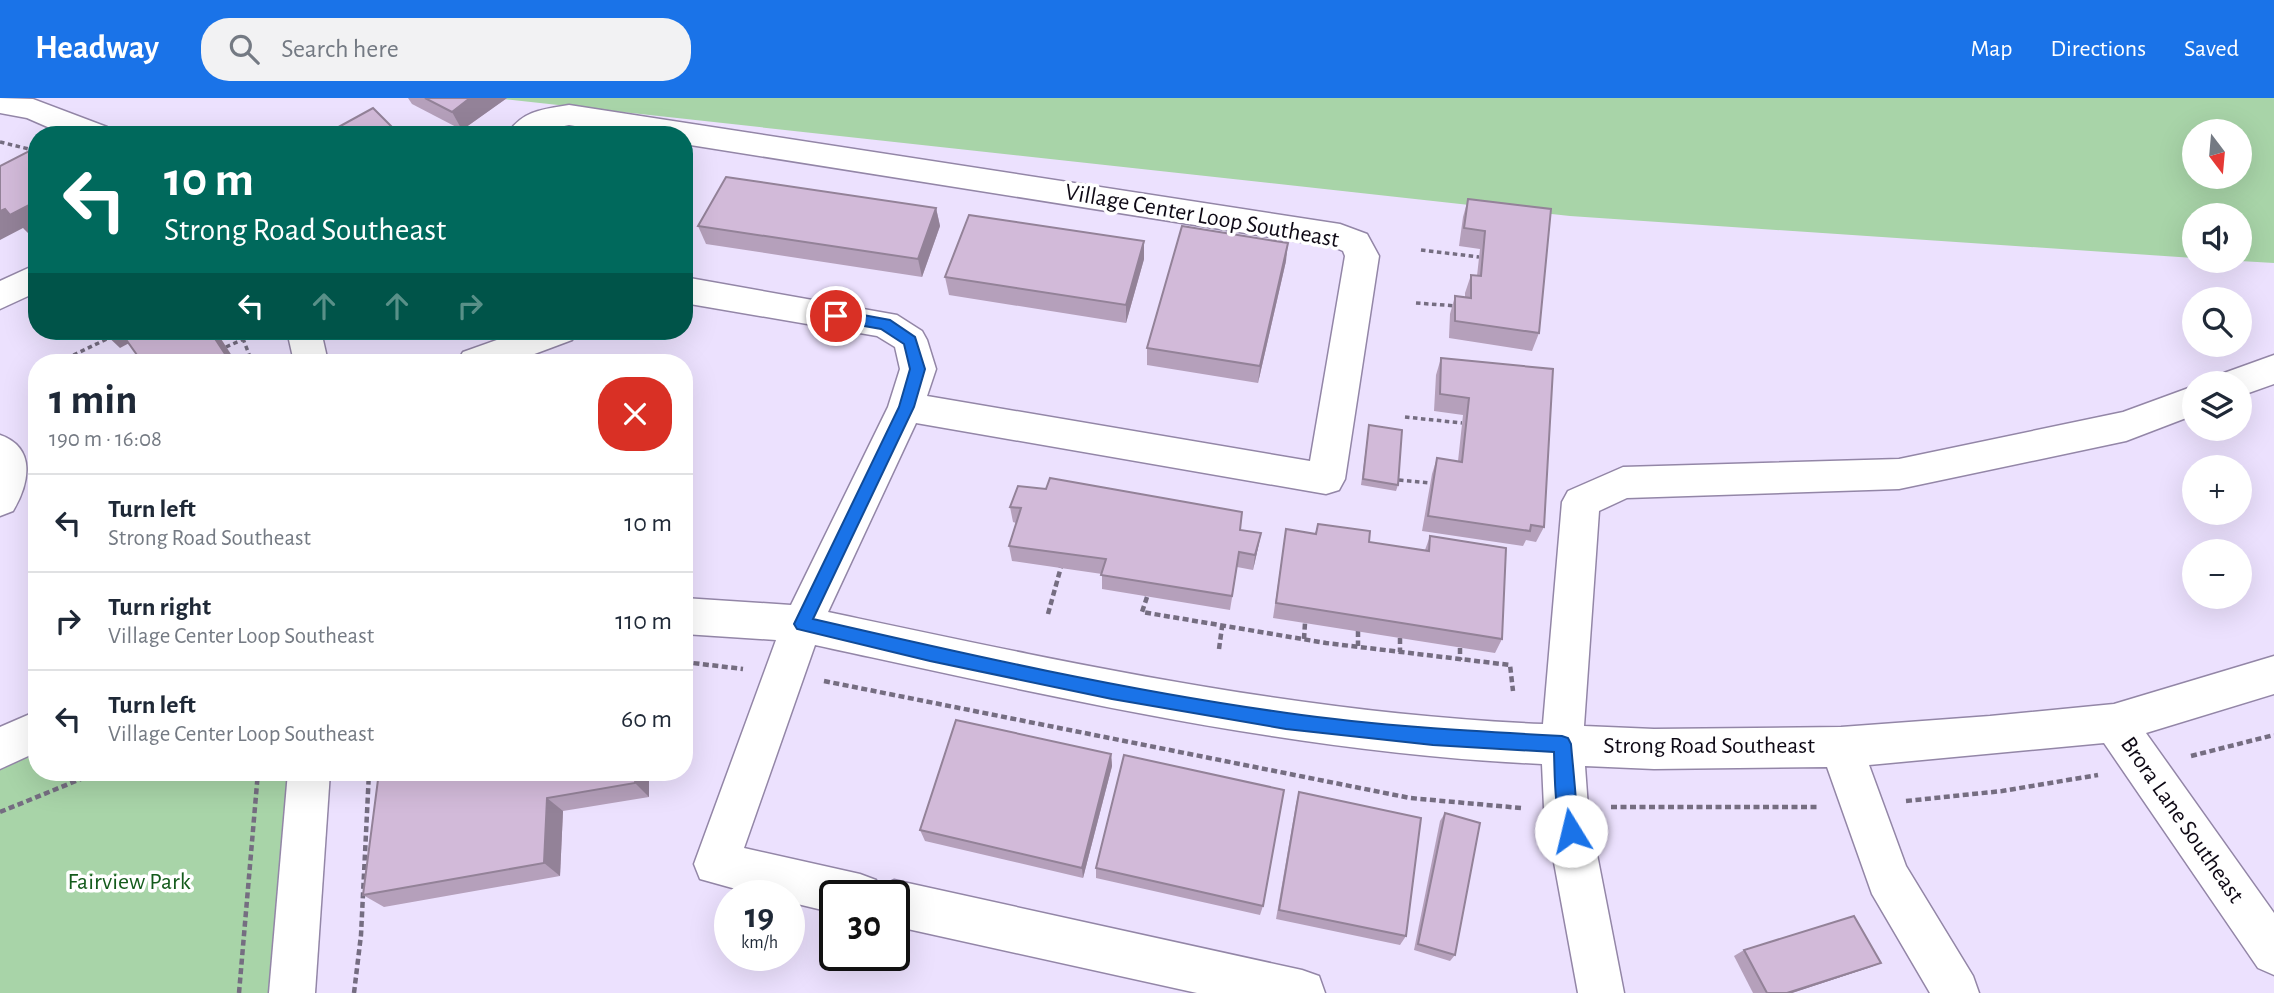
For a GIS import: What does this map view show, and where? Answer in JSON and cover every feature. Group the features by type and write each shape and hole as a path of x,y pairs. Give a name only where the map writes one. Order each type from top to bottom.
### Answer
{"street":[{"path":"0,103 33,109 74,126"},
{"name":"Village Center Loop Southeast","path":"530,126 539,120 569,115 639,126"},
{"name":"Village Center Loop Southeast","path":"693,134 1340,236 1355,243 1362,256 1326,479 906,407"},
{"path":"0,296 28,280"},
{"path":"693,292 885,324 910,341 918,369 906,407 802,624 716,864 819,887"},
{"path":"497,354 535,340"},
{"path":"2252,371 2270,357"},
{"path":"1601,993 1566,808 1562,744 1581,502 1623,483 1899,474 2126,426 2182,405"},
{"path":"0,450 9,461 7,488 0,500"},
{"name":"Strong Road Southeast","path":"693,617 802,624 930,654 1112,691 1286,721 1445,738 1654,749 1841,747 2114,723 2274,675"},
{"name":"Brora Lane Southeast","path":"2114,723 2274,952"},
{"path":"0,749 28,735"},
{"path":"1841,747 1888,878 1956,993"},
{"path":"292,993 308,781"},
{"path":"910,907 1302,993"}],"path":[{"path":"0,142 28,149"},
{"path":"1422,250 1479,257"},
{"path":"1416,303 1465,307"},
{"path":"76,354 105,340"},
{"path":"226,348 242,340"},
{"path":"1405,417 1462,423"},
{"path":"1399,481 1430,483"},
{"path":"1098,502 1101,490"},
{"path":"1180,517 1183,505"},
{"path":"1048,614 1061,568"},
{"path":"1147,597 1143,612 1222,627 1510,665 1513,691"},
{"path":"1304,639 1305,623"},
{"path":"1219,649 1222,627"},
{"path":"1358,631 1358,646"},
{"path":"1400,638 1400,652"},
{"path":"1460,648 1460,660"},
{"path":"693,663 785,674 1410,798 1522,808"},
{"path":"2185,757 2274,735"},
{"path":"1894,802 2002,791 2101,775"},
{"path":"0,813 76,781"},
{"path":"239,993 257,781"},
{"path":"354,993 368,781"},
{"path":"1609,807 1820,807"}],"green space":[{"path":"494,98 2274,98 2274,263 2252,262 2252,203 2182,203 2182,257 1570,216"},
{"name":"Fairview Park","path":"28,735 28,781 308,781 292,993 0,993 0,749"}],"building":[{"path":"425,98 470,98 452,112"},
{"path":"373,108 391,126 340,126"},
{"path":"28,152 28,206 10,215 5,209 0,211 0,166"},
{"path":"726,177 936,208 918,259 698,226"},
{"path":"1468,199 1551,209 1539,333 1455,321 1455,296 1471,298 1471,275 1481,276 1485,231 1464,228"},
{"path":"969,215 1144,241 1126,305 945,277"},
{"path":"1182,226 1288,243 1260,366 1147,348"},
{"path":"126,340 216,340 225,354 136,354"},
{"path":"1441,358 1553,369 1544,527 1531,525 1530,531 1428,516 1437,458 1462,462 1469,398 1440,394"},
{"path":"1369,425 1402,430 1398,485 1363,479"},
{"path":"1050,478 1242,512 1240,530 1261,533 1255,555 1239,552 1232,596 1101,575 1106,559 1009,546 1021,508 1010,507 1018,486 1046,489"},
{"path":"1318,524 1370,531 1369,542 1429,551 1430,536 1506,548 1502,639 1276,603 1286,529 1316,534"},
{"path":"956,720 1111,754 1082,868 920,830"},
{"path":"1124,755 1284,790 1263,906 1096,868"},
{"path":"378,781 635,781 547,798 544,863 363,895"},
{"path":"1299,792 1421,818 1406,936 1279,910"},
{"path":"1445,813 1480,823 1455,955 1418,944"},
{"path":"1854,916 1881,963 1787,993 1767,993 1744,950"}],"route":[{"path":"836,316 885,324 910,341 918,369 906,407 802,624 930,654 1112,691 1286,721 1433,737 1562,744 1566,808 1571,831"}]}
